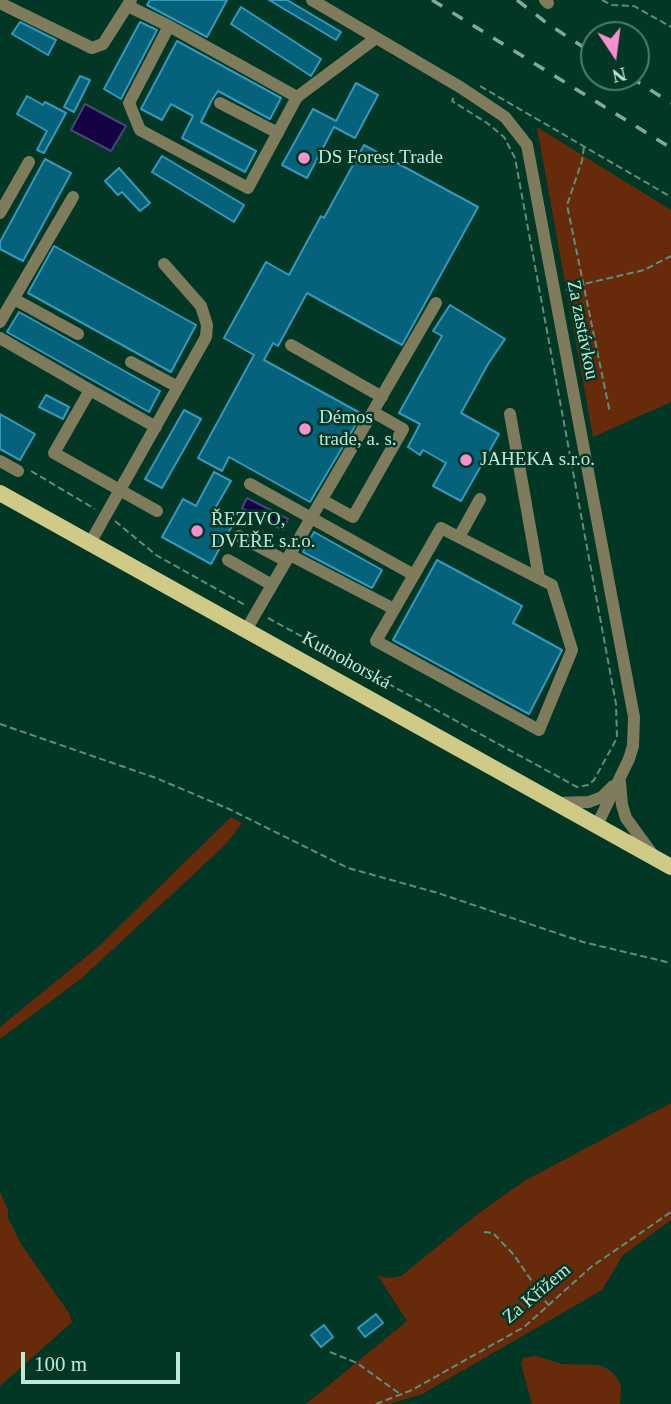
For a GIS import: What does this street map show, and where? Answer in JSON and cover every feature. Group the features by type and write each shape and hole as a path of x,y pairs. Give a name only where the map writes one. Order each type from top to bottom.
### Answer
{"main road":[{"name":"Kutnohorská","path":"0,493 671,866"}],"street":[{"name":"Za zastávkou","path":"312,0 506,117 527,145 634,717 633,746 597,825"},
{"path":"0,4 18,5 92,48 103,44 130,3 297,97"},
{"path":"169,26 129,103 140,130 248,188 297,97 376,38"},
{"path":"220,103 278,133"},
{"path":"0,213 29,162"},
{"path":"0,322 73,197"},
{"path":"90,543 206,337 207,325 201,306 164,264"},
{"path":"14,299 78,334"},
{"path":"246,630 436,303"},
{"path":"0,338 156,427"},
{"path":"291,345 382,397"},
{"path":"131,362 178,387"},
{"path":"90,390 54,453 157,511"},
{"path":"322,500 353,517 403,429 373,412"},
{"path":"510,414 539,578"},
{"path":"0,461 18,471"},
{"path":"250,484 414,575"},
{"path":"459,537 480,499"},
{"path":"441,528 539,578 552,585 572,650 539,730 376,641 441,528"},
{"path":"239,536 394,609"},
{"path":"228,560 272,585"},
{"name":"Za zastávkou","path":"556,803 589,802 602,797 620,778"},
{"name":"Za zastávkou","path":"620,778 626,818 654,857"}],"path":[{"path":"602,0 612,5 634,6 671,27"},
{"path":"460,87 475,82 671,197"},
{"path":"584,146 582,161 567,205 610,413"},
{"path":"556,297 571,287 644,270 671,256"},
{"path":"0,724 168,783 229,809 348,868 438,893 583,942 671,963"},
{"name":"Za Křížem","path":"376,1404 503,1340 524,1326 591,1267 671,1212"},
{"path":"484,1232 493,1233 514,1255 548,1306"},
{"path":"330,1352 356,1363 400,1394"}],"shaded area":[{"path":"85,104 126,126 111,151 71,130"},
{"path":"537,127 671,210 671,402 593,437"},
{"path":"247,498 288,519 283,530 242,508"},
{"path":"231,817 242,823 227,843 82,978 0,1039 0,1027 98,947"},
{"path":"671,1103 671,1220 623,1255 602,1290 422,1394 390,1404 306,1404 407,1321 378,1276 401,1276 479,1213 526,1180"},
{"path":"0,1192 8,1210 8,1218 21,1244 69,1313 72,1322 0,1386"},
{"path":"536,1356 562,1364 599,1365 608,1369 621,1385 620,1404 532,1404 521,1364 523,1358"}],"building":[{"path":"150,0 227,0 207,37 147,5"},
{"path":"269,0 287,0 341,32 336,40"},
{"path":"241,7 321,59 311,76 231,24"},
{"path":"20,22 56,40 48,55 12,34"},
{"path":"140,22 157,30 121,99 104,89"},
{"path":"177,41 281,98 270,119 218,91 201,122 256,151 245,172 182,138 193,116 171,104 162,120 141,109"},
{"path":"80,76 90,80 74,112 64,107"},
{"path":"356,83 378,95 355,138 334,127 307,178 282,165 313,109 336,121"},
{"path":"27,96 66,113 44,153 37,150 47,131 17,114"},
{"path":"364,145 478,207 402,345 307,293 278,346 273,343 264,360 362,414 310,502 229,457 222,471 198,458 254,355 224,338 266,262 289,275"},
{"path":"162,156 244,205 234,222 152,172"},
{"path":"45,159 71,173 23,261 0,249 0,242"},
{"path":"119,168 150,203 140,211 122,192 118,195 105,181"},
{"path":"54,246 196,325 171,372 28,293"},
{"path":"450,305 505,339 461,413 499,434 461,501 433,486 446,463 423,450 420,455 408,447 420,424 399,413 442,336 433,331"},
{"path":"19,312 160,391 149,412 7,332"},
{"path":"46,395 69,407 63,419 39,407"},
{"path":"184,410 201,419 162,488 145,479"},
{"path":"0,414 35,434 20,460 0,449"},
{"name":"ŘEZIVO, DVEŘE s.r.o.","path":"214,472 231,481 211,515 232,526 211,564 162,537 183,499 196,506"},
{"path":"314,532 382,570 372,588 303,552"},
{"path":"437,560 522,606 513,623 562,650 529,714 393,640"},
{"path":"376,1314 383,1323 365,1337 358,1328"},
{"path":"324,1325 333,1337 321,1347 311,1335"}],"railway":[{"path":"432,0 671,148"},
{"path":"517,0 580,45"},
{"path":"650,90 671,103"}],"place":[{"name":"DS Forest Trade","path":"304,158"},
{"name":"Démos trade, a. s.","path":"305,429"},
{"name":"JAHEKA s.r.o.","path":"466,460"},
{"name":"ŘEZIVO, DVEŘE s.r.o.","path":"197,531"}]}
